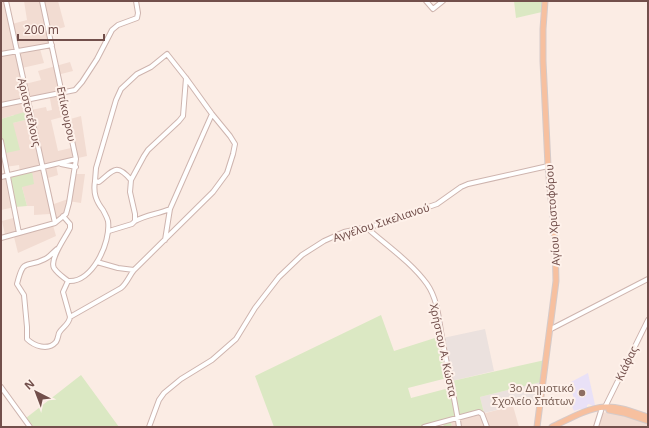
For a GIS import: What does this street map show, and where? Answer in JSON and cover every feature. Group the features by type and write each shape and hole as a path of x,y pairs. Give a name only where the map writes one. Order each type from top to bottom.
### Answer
{"main road":[{"name":"Αγίου Χριστοφόρου","path":"537,427 556,281 555,241 548,166 542,61 545,1"},
{"path":"552,427 587,411 606,407 626,410 648,417"},
{"path":"560,427 588,414 612,410 648,421"}],"street":[{"name":"Αριστοτέλους","path":"6,1 16,52 44,167 55,223"},
{"name":"Επίκουρου","path":"42,1 76,159 76,167 66,214 55,223"},
{"path":"1,105 75,90 97,59 112,30 118,25 137,18 138,13 136,1"},
{"path":"426,1 433,9 442,1"},
{"path":"1,54 52,45"},
{"path":"63,216 70,224 70,228 53,257 52,262 54,267 68,281 75,282 83,277 97,262 107,241 109,231 107,218 94,195 98,162 114,106 121,89 137,74 150,67 167,54 235,142 227,173 213,192 134,270 129,276 127,282 121,288 70,317"},
{"path":"135,221 130,192 131,180 144,156 183,116 184,85 186,78"},
{"path":"165,241 170,209 212,114"},
{"path":"1,141 19,233"},
{"path":"1,177 76,159"},
{"path":"60,163 76,167"},
{"name":"Αγγέλου Σικελιανού","path":"149,427 159,400 164,394 181,379 212,360 236,339 255,308 280,277 293,263 313,248 344,232 367,228 437,204 461,187 468,184 548,166"},
{"path":"95,182 99,182 111,170 127,175 131,180"},
{"path":"109,231 132,224 144,216 153,215 170,209"},
{"path":"1,238 55,223"},
{"name":"Χρήστου Α. Κώστα","path":"367,228 407,262 430,289 438,311 441,337 460,427"},
{"path":"60,247 44,260 27,264 23,267 17,284 24,295 28,327 27,339 40,347 52,345 56,341 58,334 69,322 70,317 63,292 68,281"},
{"path":"97,262 118,268 134,270"},
{"path":"550,329 648,279"},
{"name":"Κιάφας","path":"606,407 648,320"},
{"path":"1,387 30,427"},
{"path":"596,427 601,411"},
{"path":"424,427 481,413 487,427"}],"shaded area":[{"path":"1,1 6,1 12,24 27,20 24,1 58,1 65,27 50,31 53,46 40,49 44,63 22,68 25,84 41,80 38,71 70,62 73,71 57,75 66,116 51,120 58,151 71,148 67,120 81,116 87,156 78,158 76,169 61,163 56,165 58,175 48,178 54,204 68,199 73,174 85,174 81,203 68,201 65,213 52,222 50,214 34,215 34,206 27,206 22,187 19,165 5,167 1,155 1,144 4,143 13,123 32,118 14,115 1,119","holes":["49,93 52,110 47,111 46,107 31,110 29,97"]},
{"path":"9,174 15,207 1,210 1,176"},
{"path":"17,217 20,231 52,222 56,236 18,253 14,237 6,239 2,221"},
{"path":"485,329 494,371 452,381 443,338"},
{"name":"3ο Δημοτικό Σχολείο Σπάτων","path":"588,373 595,405 593,406 589,404 587,405 587,409 574,411 571,404 575,402 569,383"},
{"path":"541,382 538,400 484,413 480,397"},
{"path":"513,406 519,427 452,427 451,422"},
{"path":"607,412 648,423 648,427 599,427 603,413"}],"green space":[{"path":"514,1 544,1 542,12 516,18"},
{"path":"31,110 33,118 13,123 20,150 6,153 4,144 1,144 1,119"},
{"path":"32,171 34,184 22,187 27,206 15,207 9,174"},
{"path":"381,315 394,351 438,337 447,378 408,388 411,398 453,387 452,381 545,360 541,382 480,397 484,413 451,422 452,427 444,427 443,424 431,427 274,427 255,376"},
{"path":"81,375 119,427 34,427 26,418"}],"place":[{"name":"3ο Δημοτικό Σχολείο Σπάτων","path":"582,393"}]}
